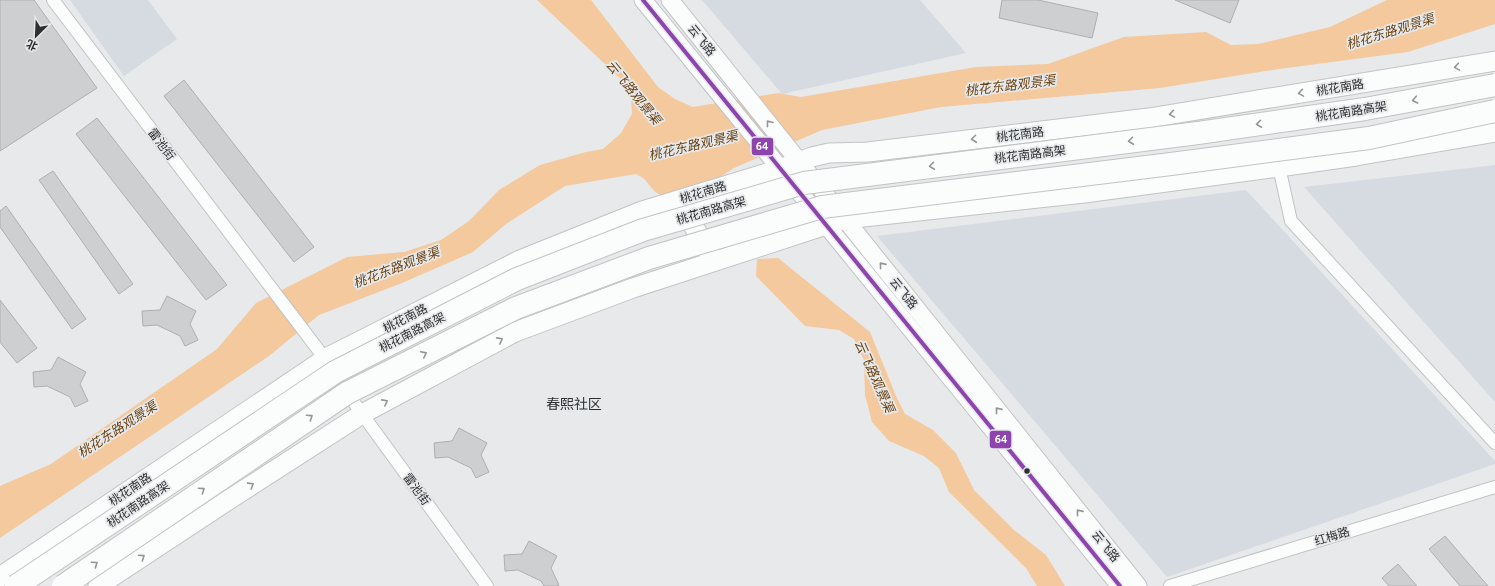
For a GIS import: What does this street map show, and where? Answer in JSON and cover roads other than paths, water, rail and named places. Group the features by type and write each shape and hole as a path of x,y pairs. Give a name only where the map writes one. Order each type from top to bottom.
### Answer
{"highway":[{"name":"桃花南路高架","path":"16,586 330,365 517,279 643,230 804,183 1198,133 1350,112 1495,85"},
{"name":"桃花南路高架","path":"63,586 347,393 516,308 649,258 822,207 1369,138 1495,111"}],"main road":[{"name":"云飞路","path":"643,0 1120,586"},
{"name":"云飞路","path":"670,0 1138,586"},
{"name":"桃花南路","path":"0,577 330,365 520,260 642,211 679,200 796,158 829,154 868,152 1149,118 1495,61"},
{"path":"98,586 233,496 362,414 515,332 633,288 714,261 845,219 1084,193 1279,167 1356,156 1495,132"},
{"path":"868,152 895,214"},
{"path":"679,200 714,261"}],"street":[{"name":"雷池街","path":"53,0 330,365"},
{"path":"1279,167 1291,221 1495,443"},
{"name":"雷池街","path":"347,393 487,586"},
{"name":"红梅路","path":"1170,586 1495,487"}],"water":[{"path":"537,0 591,0 658,87 675,99 693,107 778,93 801,97 976,67 1048,64 1124,37 1206,32 1231,45 1258,44 1330,27 1387,0 1495,0 1495,24 1408,52 1279,69 1160,88 941,107 822,130 734,168 717,179 661,195 657,193 641,176 636,174 565,186 506,224 473,252 402,283 319,315 269,356 0,538 0,486 51,464 217,349 256,303 347,257 404,252 441,240 469,221 499,190 540,165 586,152 603,149 621,133 632,114 631,98 624,82"},
{"name":"云飞路观景渠","path":"778,258 870,332 896,396 905,414 933,430 956,453 974,490 1014,530 1046,555 1065,586 1037,586 1026,568 949,492 939,468 924,456 889,441 872,422 865,395 864,360 854,339 839,330 805,326 756,276 757,259"}],"district":[{"name":"春熙社区","path":"574,404"}],"water label":[{"name":"桃花东路观景渠","path":"1390,31"},
{"name":"桃花东路观景渠","path":"1010,85"},
{"name":"桃花东路观景渠","path":"693,145"},
{"name":"桃花东路观景渠","path":"396,267"},
{"name":"桃花东路观景渠","path":"117,429"}]}
